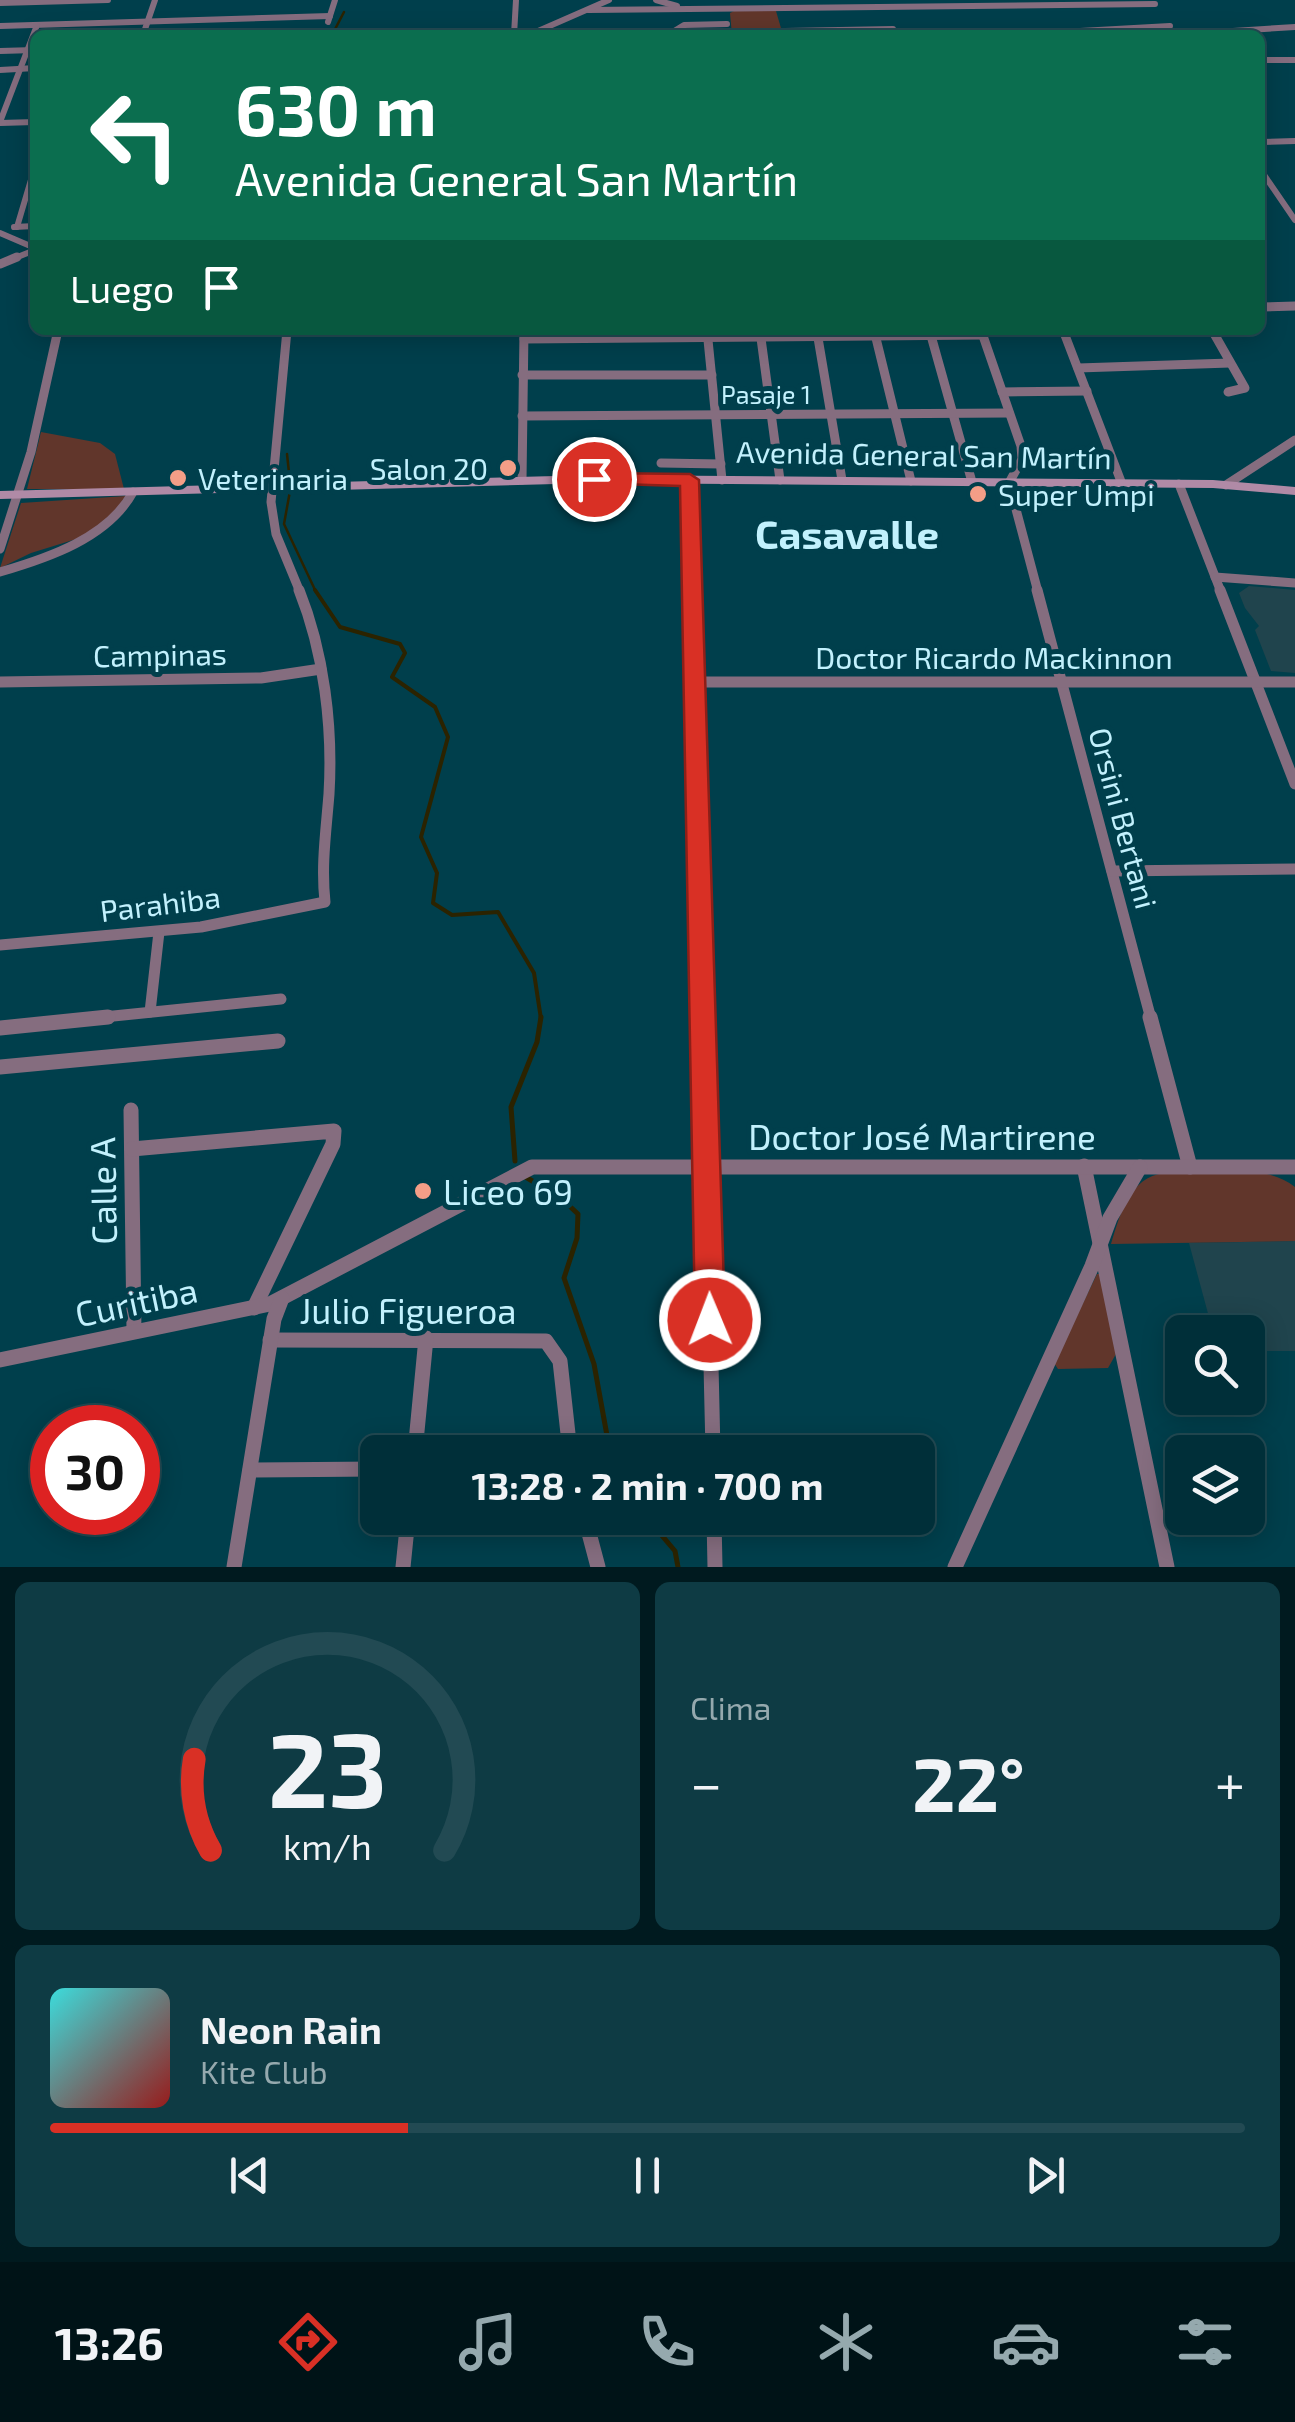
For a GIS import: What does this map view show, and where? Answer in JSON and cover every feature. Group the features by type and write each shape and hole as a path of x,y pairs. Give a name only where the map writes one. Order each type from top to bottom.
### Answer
{"main road":[{"name":"Avenida General San Martín","path":"0,495 522,480 690,480 722,472 780,480 1180,484 1295,491"}],"street":[{"path":"55,24 63,0"},
{"path":"0,3 108,0"},
{"path":"145,30 155,0"},
{"path":"325,30 336,0"},
{"path":"514,30 516,0"},
{"path":"540,30 610,0"},
{"path":"656,0 695,10"},
{"path":"695,10 705,0"},
{"path":"764,0 765,10"},
{"path":"812,0 816,9"},
{"path":"15,25 24,2"},
{"path":"588,10 1154,2 1172,30"},
{"path":"883,4 893,30"},
{"path":"782,9 786,30"},
{"path":"726,10 729,30"},
{"path":"0,26 330,16"},
{"path":"678,30 688,25 728,24"},
{"path":"35,30 37,25"},
{"path":"1222,30 1295,27"},
{"path":"30,40 4,95 0,122 30,122"},
{"path":"0,51 30,50"},
{"path":"1265,60 1295,60"},
{"path":"0,70 30,68"},
{"path":"1265,142 1295,142"},
{"path":"1265,176 1295,220"},
{"path":"17,227 30,183"},
{"path":"0,230 30,226"},
{"path":"0,230 30,246"},
{"path":"0,264 30,251"},
{"path":"1265,307 1295,306"},
{"path":"0,549 34,442 57,335"},
{"path":"287,335 278,458 272,488 274,528 313,625 321,668"},
{"path":"522,480 524,335"},
{"path":"661,463 722,472 708,335"},
{"path":"760,335 780,480"},
{"path":"818,335 842,480"},
{"path":"875,335 911,481"},
{"path":"931,335 972,482"},
{"path":"983,335 1022,456 1009,482"},
{"path":"1065,335 1122,484"},
{"path":"1215,335 1245,392 1228,392"},
{"path":"1078,368 1230,363"},
{"path":"522,375 712,374"},
{"path":"1002,392 1087,391"},
{"name":"Pasaje 1","path":"522,416 1009,413"},
{"path":"1226,485 1295,440"},
{"path":"690,480 713,1435"},
{"name":"Orsini Bertani","path":"1009,482 1190,1167"},
{"path":"1180,484 1295,784"},
{"path":"0,572 90,536 130,502 133,492"},
{"path":"1215,577 1295,583"},
{"name":"Campinas","path":"0,682 274,677 321,668"},
{"name":"Parahiba","path":"0,945 201,927 325,902 322,866 330,750 321,668"},
{"name":"Doctor Ricardo Mackinnon","path":"694,682 1295,682"},
{"path":"1112,871 1295,869"},
{"path":"150,1012 159,932"},
{"path":"0,1028 280,999"},
{"path":"0,1067 278,1041"},
{"name":"Calle A","path":"130,1110 134,1332"},
{"path":"132,1149 334,1130 332,1144 254,1308"},
{"path":"1084,1166 1168,1567"},
{"path":"955,1567 1127,1184 1140,1166"},
{"name":"Doctor José Martirene","path":"282,1298 532,1167 1140,1166 1292,1170"},
{"path":"234,1567 270,1340 282,1298"},
{"name":"Curitiba","path":"0,1360 254,1308 282,1298"},
{"path":"416,1435 426,1338"},
{"name":"Julio Figueroa","path":"270,1340 546,1341 560,1361 568,1435"},
{"path":"250,1470 360,1470"},
{"path":"403,1567 406,1535"},
{"path":"590,1535 598,1567"},
{"path":"714,1535 715,1567"}],"shaded area":[{"path":"776,11 782,30 732,30 730,13"},
{"path":"41,432 100,443 115,454 124,489 27,489"},
{"path":"126,496 128,501 86,536 31,553 0,568 21,503"},
{"path":"1249,586 1295,590 1295,673 1271,671 1255,630 1259,626 1239,593"},
{"path":"1232,1170 1282,1179 1295,1187 1295,1241 1111,1244 1135,1189 1152,1176"},
{"path":"1295,1241 1295,1351 1265,1351 1265,1315 1208,1315 1189,1243"},
{"path":"1097,1274 1101,1274 1116,1354 1108,1368 1058,1369 1054,1363"}],"waterway":[{"path":"335,30 344,12"},
{"path":"287,454 290,482"},
{"path":"290,491 284,524 315,590"},
{"path":"315,590 340,627 400,644 405,653 392,677 435,707 448,737 421,837 437,873 433,903 452,915 498,912 534,973 541,1018"},
{"path":"515,1161 511,1107 537,1042 541,1018"},
{"path":"524,1176 562,1199 578,1214 577,1238 564,1278 594,1364 607,1435"},
{"path":"661,1535 675,1551 678,1567"}],"place":[{"name":"Salon 20","path":"508,468"},
{"name":"Veterinaria","path":"178,478"},
{"name":"Super Umpi","path":"978,494"},
{"name":"Liceo 69","path":"423,1191"}],"district":[{"name":"Casavalle","path":"847,533"}],"route":[{"path":"594,479 690,480 710,1320"}]}
